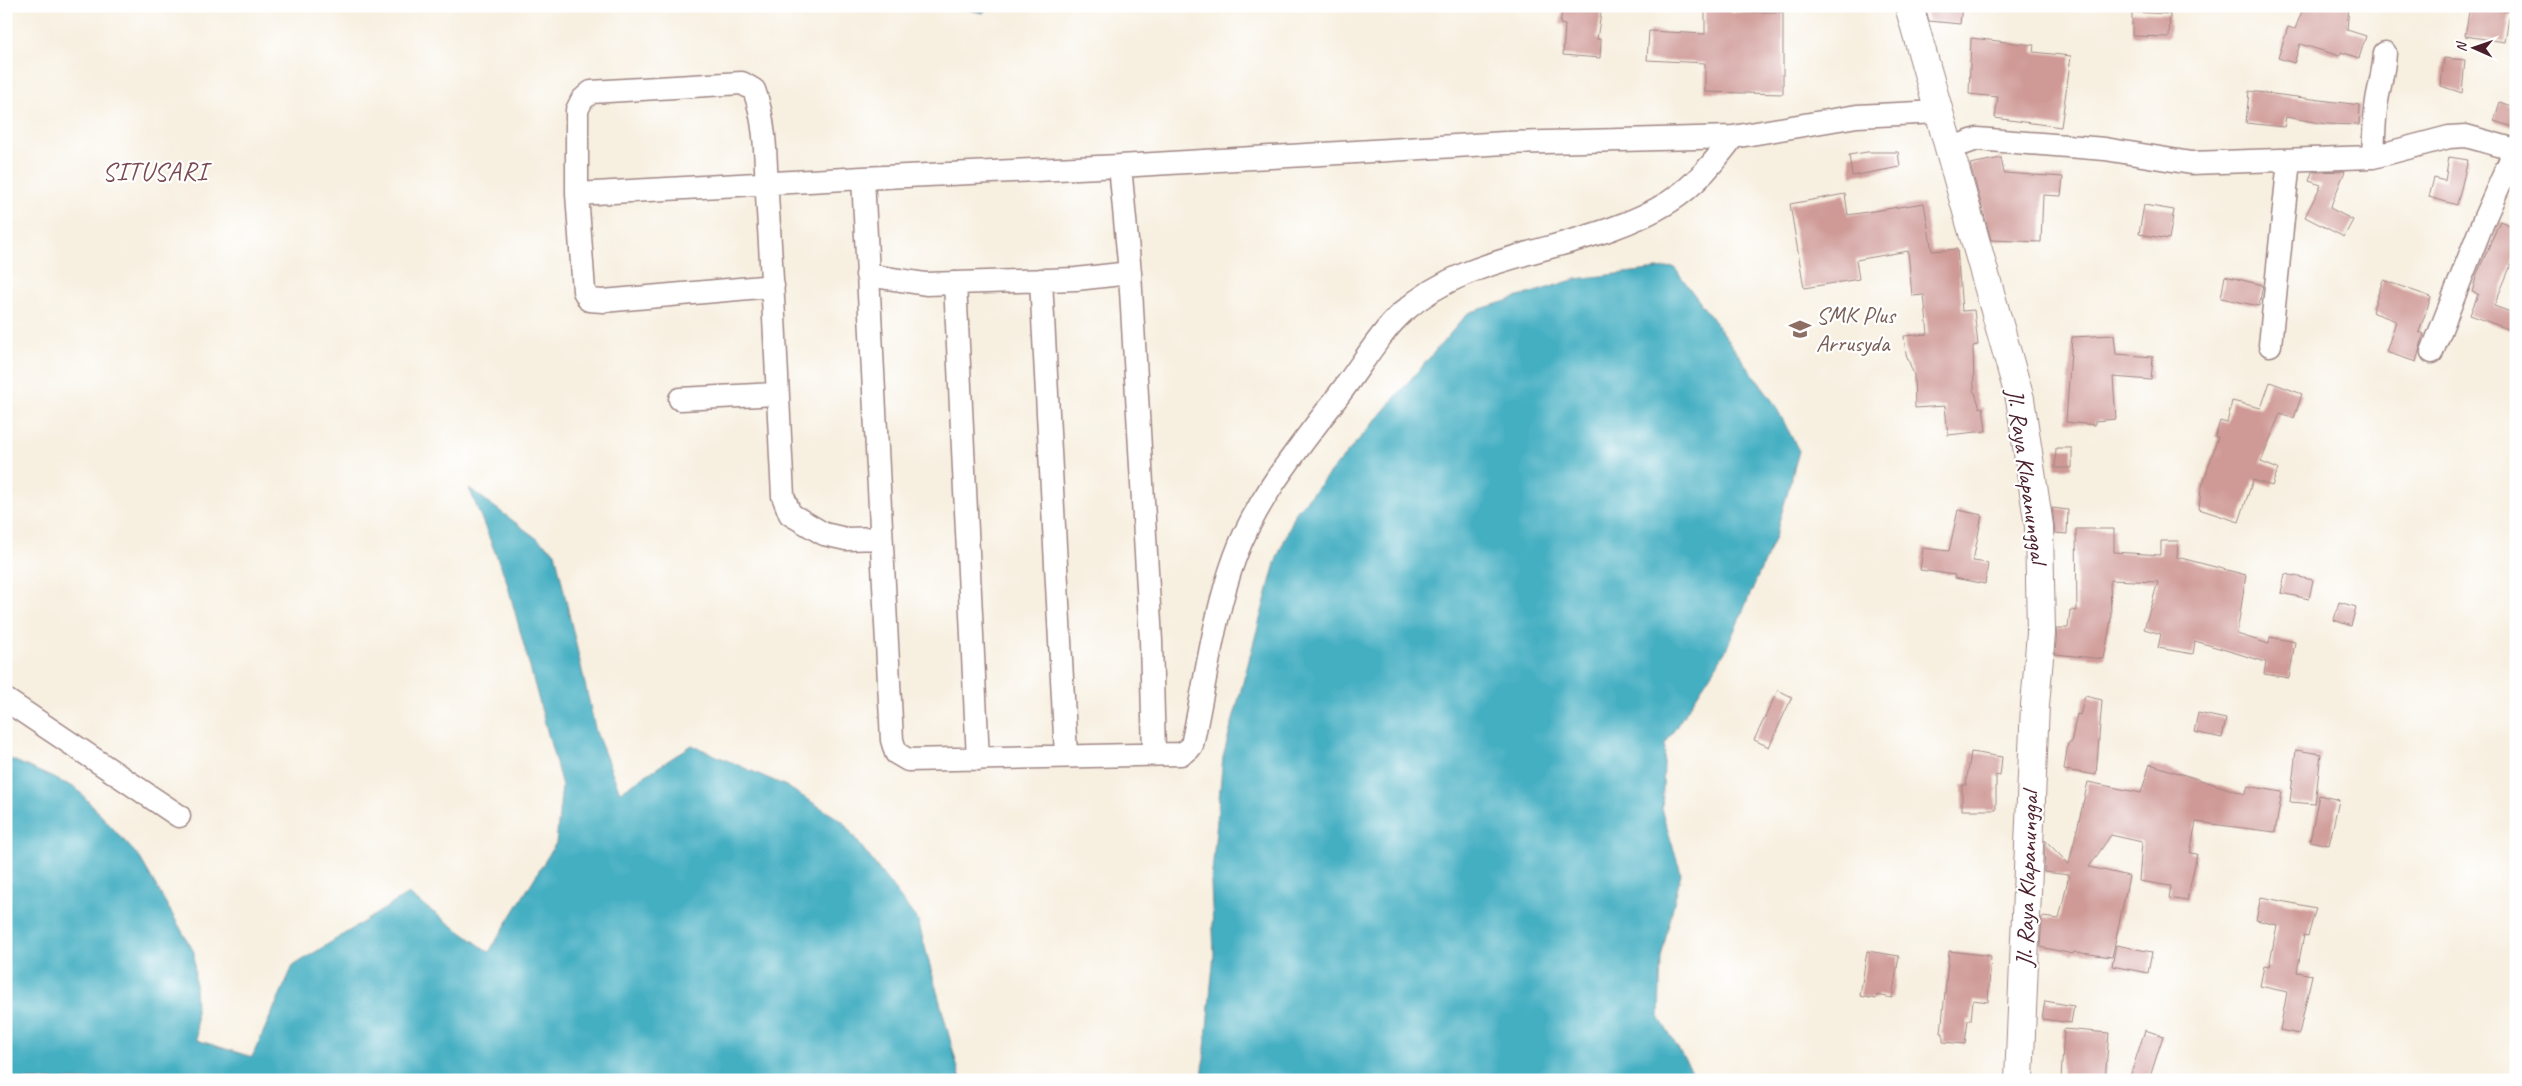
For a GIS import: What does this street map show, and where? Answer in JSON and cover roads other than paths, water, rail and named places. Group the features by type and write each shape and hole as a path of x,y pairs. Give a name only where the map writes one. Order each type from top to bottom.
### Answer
{"street":[{"name":"Jl. Raya Klapanunggal","path":"1909,6 2020,400 2039,526 2041,633 2035,705 2019,1080"},
{"path":"2373,157 2374,124 2378,94 2384,74 2384,53"},
{"path":"773,286 603,301 589,300 584,291 577,194 577,110 582,100 591,92 742,83 754,90 761,115 773,286 782,496 790,514 824,534 846,539 882,538"},
{"path":"577,194 1120,166 1506,143 1733,137 1857,116 1939,112"},
{"path":"1950,149 1977,139 2105,149 2191,163 2373,157 2449,137 2466,136 2515,150 2484,217 2432,352"},
{"path":"863,178 892,740 896,753 908,760 1154,753 1181,754 1189,750 1192,745 1222,598 1235,556 1256,513 1287,465 1385,332 1404,311 1441,285 1467,273 1615,226 1669,202 1708,169 1733,137"},
{"path":"2270,345 2289,160"},
{"path":"1120,166 1130,273 1151,641 1154,753"},
{"path":"867,275 926,284 1041,280 1130,273"},
{"path":"1041,280 1066,755"},
{"path":"955,283 978,758"},
{"path":"680,400 777,394"},
{"path":"6,700 179,816"}],"water":[{"path":"952,6 989,6 983,13"},
{"path":"1674,267 1774,403 1799,451 1775,537 1725,652 1665,744 1662,812 1681,873 1661,958 1659,1017 1697,1080 1202,1080 1214,954 1211,883 1223,757 1275,563 1296,512 1468,313 1576,279"},
{"path":"469,488 555,552 596,732 620,792 692,745 786,786 842,821 918,921 961,1080 6,1080 6,757 76,788 140,858 194,952 197,1040 252,1057 293,966 408,894 489,952 556,843 562,786 506,579"}],"place":[{"name":"SMK Plus Arrusyda","path":"1800,329"}],"district":[{"name":"SITUSARI","path":"155,171"}]}
